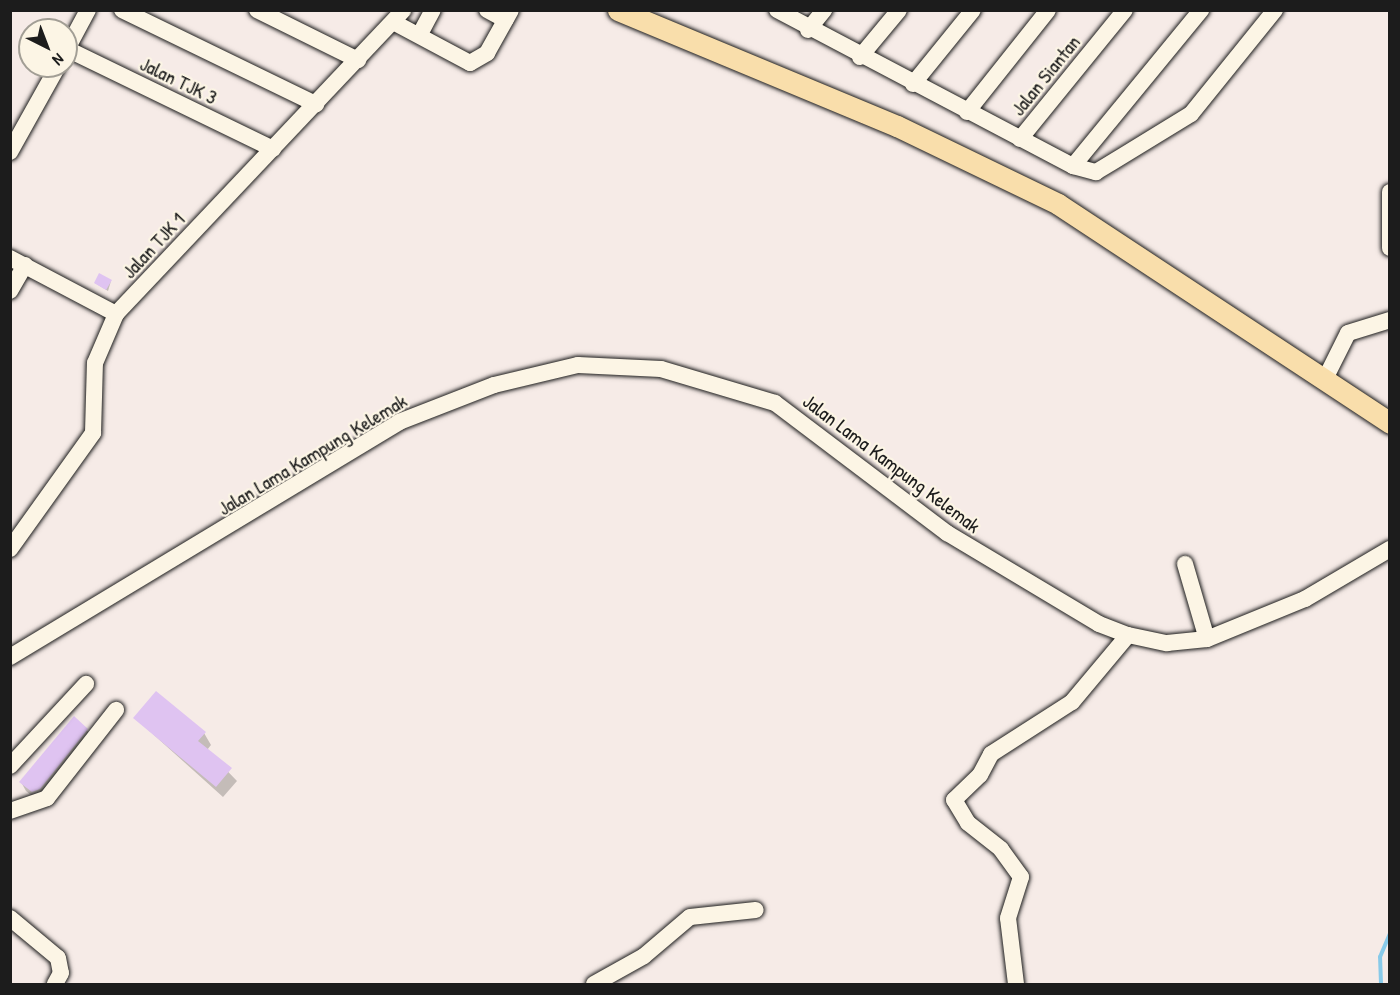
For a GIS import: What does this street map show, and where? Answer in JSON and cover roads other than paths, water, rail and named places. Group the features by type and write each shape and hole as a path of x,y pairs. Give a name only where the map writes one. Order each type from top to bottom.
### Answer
{"main road":[{"path":"619,11 897,126 1058,204 1389,423"}],"street":[{"path":"78,29 88,10"},
{"path":"122,10 316,104"},
{"path":"258,10 358,60"},
{"path":"420,34 433,10"},
{"path":"398,14 420,34 470,63 487,53 508,15 487,10"},
{"path":"777,10 808,30 1073,166 1096,171 1176,126 1275,10"},
{"path":"808,30 824,10"},
{"path":"861,57 899,10"},
{"path":"913,84 973,10"},
{"path":"967,111 1048,10"},
{"name":"Jalan Siantan","path":"1020,139 1125,10"},
{"path":"1073,166 1201,10"},
{"name":"Jalan TJK 1","path":"10,549 93,434 95,363 117,314 358,60 398,14"},
{"name":"Jalan TJK 3","path":"78,55 273,149"},
{"path":"10,152 51,78"},
{"path":"1389,192 1389,248"},
{"path":"10,291 18,261 117,314"},
{"path":"1325,379 1348,333 1389,320"},
{"name":"Jalan Lama Kampung Kelemak","path":"10,657 399,422 541,372 616,364 726,385 775,403 947,533 1100,624 1128,635 1167,643 1207,639 1305,599 1389,549"},
{"path":"1185,564 1207,639"},
{"path":"1016,984 1008,918 1021,878 1001,849 968,823 954,800 980,775 991,754 1072,702 1128,635"},
{"path":"10,766 86,684"},
{"path":"12,805 37,805 47,798 116,710"},
{"path":"594,984 644,956 690,917 756,910"},
{"path":"10,918 58,958 62,973 55,984"}],"waterway":[{"path":"1381,984 1380,957 1390,933"}]}
